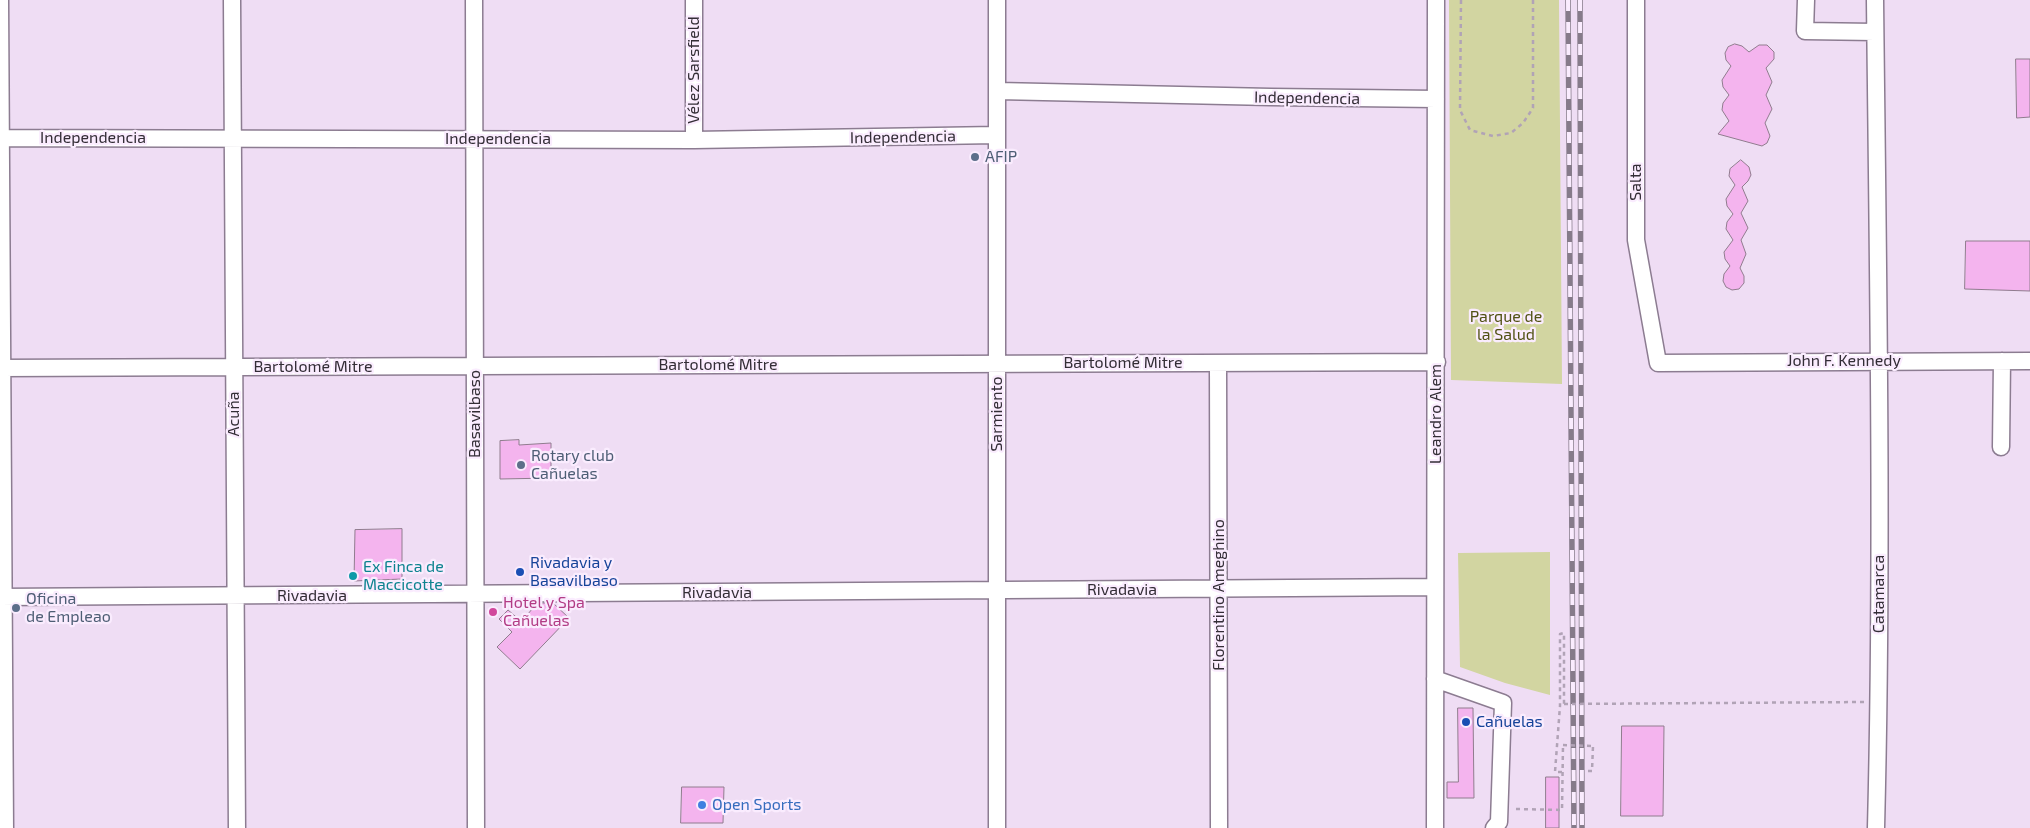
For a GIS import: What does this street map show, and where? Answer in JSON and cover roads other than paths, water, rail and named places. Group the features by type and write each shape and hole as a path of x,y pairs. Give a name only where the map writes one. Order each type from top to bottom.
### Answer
{"street":[{"path":"0,0 2,597 5,828"},
{"name":"Acuña","path":"232,0 237,828"},
{"name":"Basavilbaso","path":"474,0 476,828"},
{"name":"Vélez Sarsfield","path":"694,0 694,140"},
{"name":"Sarmiento","path":"997,0 997,828"},
{"name":"Leandro Alem","path":"1435,828 1436,0"},
{"name":"Salta","path":"1636,0 1636,240 1658,363"},
{"path":"1806,0 1805,31 1875,32"},
{"name":"Catamarca","path":"1875,0 1879,360 1879,714 1876,828"},
{"name":"Independencia","path":"998,91 1436,99"},
{"name":"Independencia","path":"1,138 694,140 996,135"},
{"name":"John F. Kennedy","path":"1658,363 1879,360 2030,361"},
{"path":"2001,447 2002,361"},
{"name":"Bartolomé Mitre","path":"2,368 1437,362"},
{"name":"Florentino Ameghino","path":"1218,363 1219,828"},
{"name":"Rivadavia","path":"2,597 235,597 1435,587"},
{"path":"1435,679 1503,703 1499,822 1494,828"}],"railway":[{"path":"1568,0 1574,828"},
{"path":"1580,0 1582,828"}],"place":[{"name":"AFIP","path":"975,157"},
{"name":"Rotary club Cañuelas","path":"521,465"},
{"name":"Rivadavia y Basavilbaso","path":"520,572"},
{"name":"Ex Finca de Maccicotte","path":"353,576"},
{"name":"Oficina de Empleao","path":"16,608"},
{"name":"Hotel y Spa Cañuelas","path":"493,612"},
{"name":"Cañuelas","path":"1466,722"},
{"name":"Open Sports","path":"702,805"}],"park label":[{"name":"Parque de la Salud","path":"1506,326"}]}
